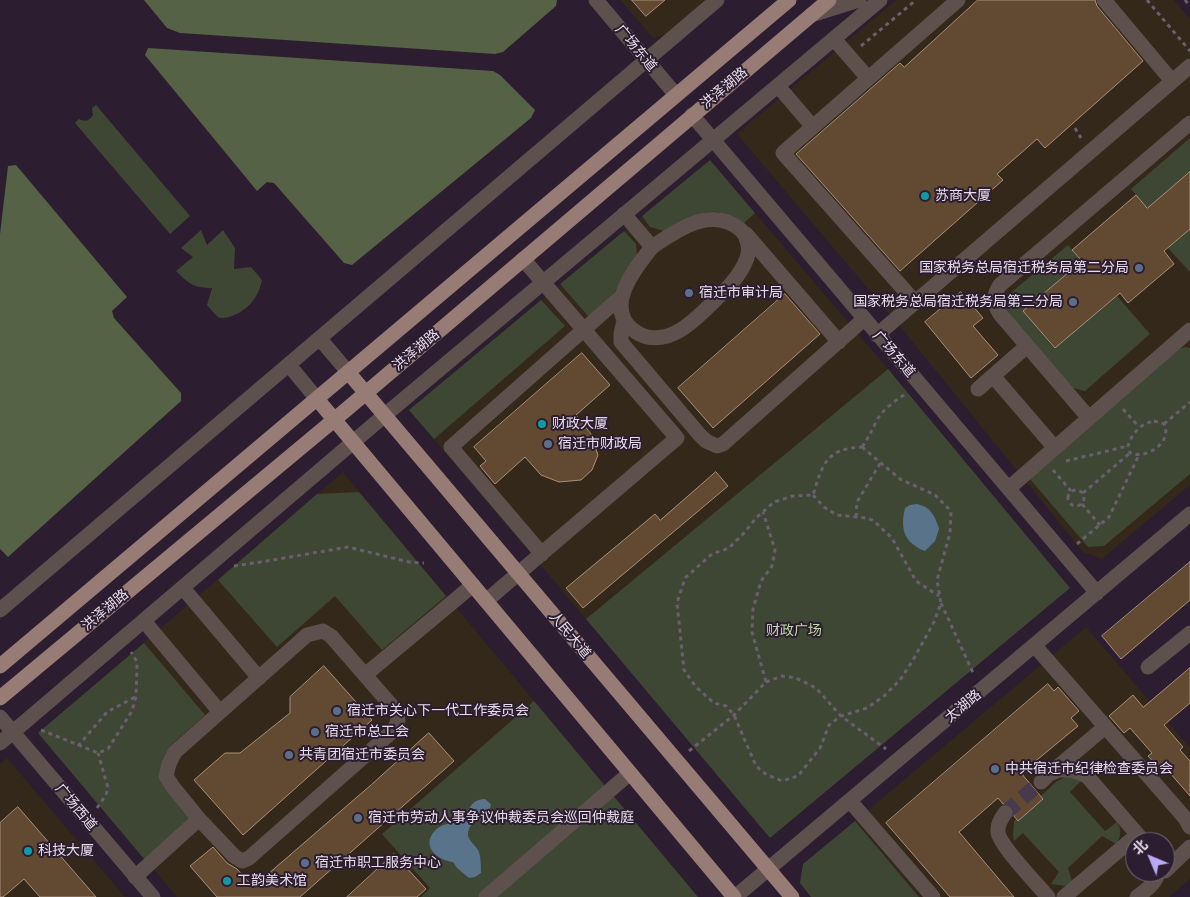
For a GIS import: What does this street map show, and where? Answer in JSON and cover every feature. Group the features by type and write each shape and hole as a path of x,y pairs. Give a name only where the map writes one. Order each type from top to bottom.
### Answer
{"main road":[{"name":"洪泽湖路","path":"0,666 789,0"},
{"name":"洪泽湖路","path":"0,698 334,420 829,0"},
{"name":"人民大道","path":"348,372 792,897"},
{"path":"317,399 735,897"}],"street":[{"name":"广场东道","path":"596,0 676,96"},
{"path":"0,610 717,0"},
{"path":"810,16 859,0"},
{"path":"0,743 353,442 880,0"},
{"path":"915,302 783,152 958,0"},
{"path":"1104,0 1172,81"},
{"path":"834,39 868,78"},
{"path":"877,335 1190,66"},
{"path":"778,86 813,127"},
{"name":"广场东道","path":"692,115 1097,593"},
{"path":"1089,418 1000,314 994,305 995,292 1000,285 1190,123"},
{"path":"624,214 652,247"},
{"path":"838,342 745,233 737,226 711,219 696,222 678,230 652,247 633,271 620,308 624,321 621,333 622,342 699,434 706,441 717,446 723,444 864,319"},
{"path":"624,321 646,338 667,336 687,326 722,294 742,269 747,256 748,243 745,233"},
{"path":"486,601 677,438 523,259"},
{"path":"542,554 451,447 623,295"},
{"path":"1009,488 1190,330"},
{"path":"320,339 348,372"},
{"path":"978,389 1027,346"},
{"path":"289,365 317,399"},
{"path":"993,376 1055,448"},
{"name":"太湖路","path":"735,897 1190,514"},
{"path":"365,676 473,585"},
{"path":"183,588 259,678"},
{"path":"144,621 220,712"},
{"path":"323,631 332,636 396,712 398,720 394,730 249,858 242,861 234,856 200,819 166,776 175,752 259,678 308,635 323,631"},
{"path":"1148,667 1190,633"},
{"path":"1035,646 1185,818 1190,827"},
{"name":"广场西道","path":"0,717 153,897"},
{"path":"1105,727 1045,778 1060,770 1072,770 1087,776 1136,832"},
{"path":"486,897 630,773"},
{"path":"850,801 933,897"},
{"path":"1005,813 999,823 998,832 1002,843 1048,897"},
{"path":"135,876 200,819"},
{"path":"1175,860 1190,847"},
{"path":"1064,897 1125,850"},
{"path":"1137,897 1152,882"}],"path":[{"path":"849,56 916,0"},
{"path":"1147,0 1190,51"},
{"path":"1185,0 1190,6"},
{"path":"862,447 872,433 878,418 894,401 920,384"},
{"path":"1113,398 1139,428"},
{"path":"1164,424 1190,402"},
{"path":"1047,476 1065,462 1128,446 1139,428 1146,423 1154,421 1164,424"},
{"path":"1130,453 1139,455 1150,452 1162,442 1166,428 1164,424"},
{"path":"1128,446 1130,453"},
{"path":"813,495 823,467 834,452 846,448 862,447 900,479 936,495 951,511 950,533 937,580 940,603 982,690"},
{"path":"1083,493 1130,453"},
{"path":"1065,554 1110,517 1139,455"},
{"path":"1043,458 1072,491"},
{"path":"856,517 857,502 881,462"},
{"path":"1072,491 1076,490 1083,493"},
{"path":"1072,491 1069,495 1070,503 1078,506 1082,504"},
{"path":"1082,504 1085,497 1083,493"},
{"path":"813,495 793,496 774,502 729,548 712,554 685,578 677,603 684,670 696,687 714,702 726,706 734,716 756,766 767,775 782,781 798,776 820,748 829,725 842,716 867,708 884,696 900,680 934,622 940,603"},
{"path":"813,495 824,507 836,515 867,518 874,521 892,538 916,581 939,596"},
{"path":"1082,504 1100,525"},
{"path":"763,512 775,550 772,566 761,581 753,609 752,632 766,682"},
{"path":"206,568 267,562 348,547 408,562 424,564"},
{"path":"24,722 98,753 108,749 132,711 136,696 137,662 124,638"},
{"path":"676,760 734,716 766,682 782,676 796,678 816,688 842,716 900,759"},
{"path":"78,746 107,712 136,696"},
{"path":"88,821 106,795 108,788 98,753"}],"shaded area":[{"path":"620,0 709,0 676,29 654,39"},
{"path":"896,0 1174,0 1190,19 1190,485 1102,559 1083,552 902,329 737,134"},
{"path":"710,160 888,369 586,619 409,410"},
{"path":"343,472 698,897 177,897 38,733"},
{"path":"1086,627 1190,748 1190,879 1169,897 919,897 855,821"},
{"path":"7,758 125,897 0,897 0,764"}],"green space":[{"path":"144,0 557,0 556,6 503,52 495,54 180,33 167,28"},
{"path":"148,48 493,71 500,75 535,110 531,118 352,265 344,263 274,183 267,182 257,191 145,55"},
{"path":"96,105 190,216 170,234 75,123 79,119 85,121 90,119 93,115 92,108"},
{"path":"1190,138 1190,172 1147,208 1131,189"},
{"path":"710,160 755,213 743,224 727,215 714,212 694,217 667,232 650,227 642,216"},
{"path":"16,165 127,297 112,311 114,318 181,393 181,401 8,557 0,549 0,234 8,166"},
{"path":"1190,229 1190,272 1168,248"},
{"path":"201,230 207,245 223,230 235,248 234,269 251,267 262,280 255,298 246,308 235,315 218,317 207,305 212,288 192,284 176,271 193,257 181,248"},
{"path":"624,231 636,244 637,254 624,280 612,296 588,316 560,284"},
{"path":"1068,245 1082,261 1023,311 1054,348 1117,296 1150,334 1085,391 1073,388 1008,315 1006,307 1008,295"},
{"path":"541,300 565,326 434,439 409,410"},
{"path":"1190,348 1190,474 1104,546 1088,547 1030,479 1179,349"},
{"name":"财政广场","path":"888,369 1070,588 770,838 586,619"},
{"path":"359,492 446,596 382,650 335,596 277,647 218,580 317,494"},
{"path":"144,643 205,715 170,746 164,763 193,817 145,860 38,733"},
{"path":"534,701 698,897 421,897 430,888 382,834"},
{"path":"1068,776 1081,781 1070,792 1105,831 1117,822 1120,833 1116,844 1102,836 1068,868 1072,882 1065,886 1051,884 1059,872 1023,833 1014,841 1013,835 1014,821 1057,781"},
{"path":"855,821 919,897 811,897 800,883 803,864"}],"water":[{"path":"917,504 926,507 932,513 939,529 935,541 925,551 912,544 904,529 905,508"},
{"path":"485,799 491,804 487,815 471,825 468,832 469,838 479,852 481,873 469,878 453,862 446,861 435,854 430,845 430,839 438,828 459,820 472,804"}],"building":[{"path":"632,0 665,0 646,16"},
{"path":"978,0 1095,0 1097,6 1143,61 1045,148 1037,139 997,174 1003,180 900,271 796,154 900,63 904,67"},
{"path":"1190,172 1190,229 1164,251 1174,264 1128,303 1120,293 1055,348 1023,311 1082,261 1072,250 1136,195 1147,208"},
{"path":"961,292 983,318 973,326 998,355 971,378 925,322"},
{"path":"785,294 820,334 713,428 678,388"},
{"name":"财政大厦","path":"582,353 610,385 576,415 591,434 598,455 592,470 581,480 559,482 541,475 525,457 495,484 480,466 486,461 474,447"},
{"path":"716,472 728,486 583,608 566,588 655,514 660,520"},
{"path":"1190,562 1190,600 1121,659 1102,636"},
{"path":"324,666 372,720 243,835 194,780 225,753 240,753 290,713 290,697"},
{"path":"1190,668 1190,703 1164,725 1183,747 1180,750 1190,761 1190,796 1163,765 1159,768 1148,756 1152,753 1130,728 1124,733 1109,716 1133,695 1143,707"},
{"path":"1048,684 1054,691 1058,687 1079,711 1071,718 1078,726 1021,773 1043,799 1018,821 1014,816 1013,808 1010,805 1003,804 998,798 959,832 1014,897 950,897 886,823"},
{"path":"429,733 454,761 300,897 217,897 190,866 213,847 253,887"},
{"name":"科技大厦","path":"18,807 96,897 40,897 24,879 3,897 0,897 0,823"},
{"path":"394,854 426,889 417,897 347,897"}],"tunnel":[{"path":"1005,813 1041,782"}],"place":[{"name":"苏商大厦","path":"925,196"},
{"name":"国家税务总局宿迁税务局第二分局","path":"1139,268"},
{"name":"宿迁市审计局","path":"689,293"},
{"name":"国家税务总局宿迁税务局第三分局","path":"1073,302"},
{"name":"财政大厦","path":"542,424"},
{"name":"宿迁市财政局","path":"548,444"},
{"name":"宿迁市关心下一代工作委员会","path":"337,711"},
{"name":"宿迁市总工会","path":"315,732"},
{"name":"共青团宿迁市委员会","path":"289,755"},
{"name":"中共宿迁市纪律检查委员会","path":"995,769"},
{"name":"宿迁市劳动人事争议仲裁委员会巡回仲裁庭","path":"358,818"},
{"name":"科技大厦","path":"28,851"},
{"name":"宿迁市职工服务中心","path":"305,863"},
{"name":"工韵美术馆","path":"227,881"}]}
